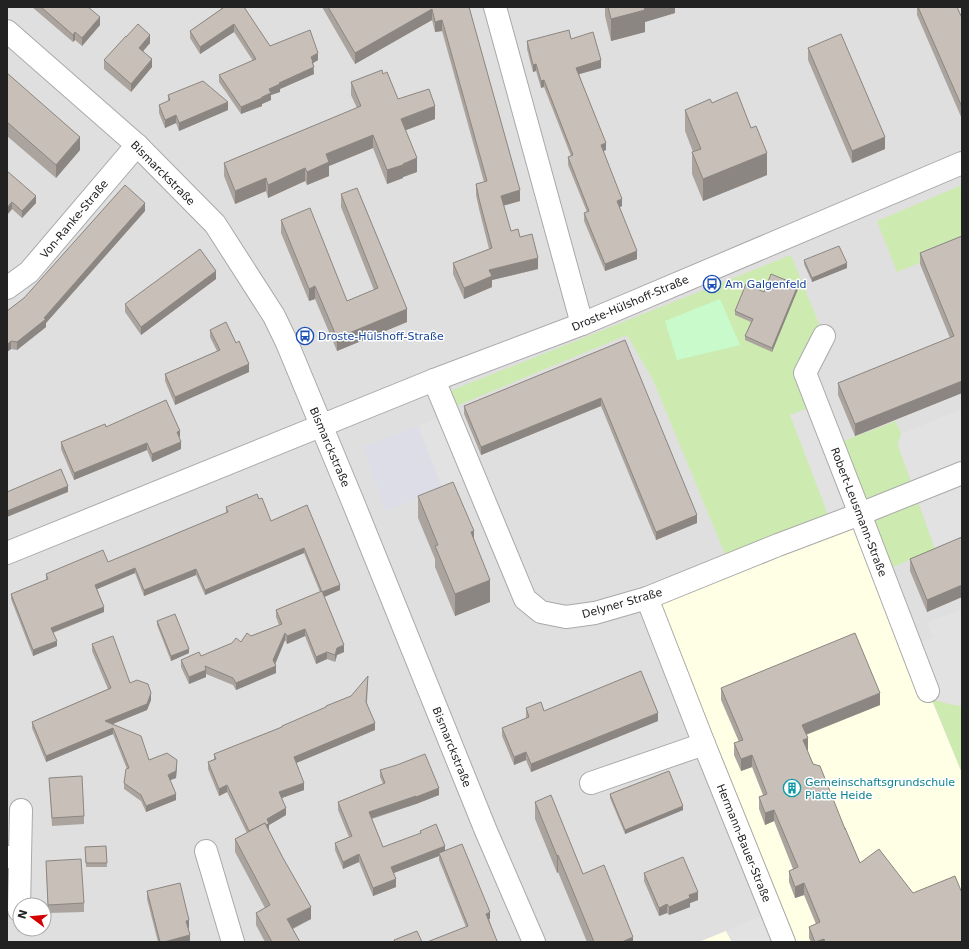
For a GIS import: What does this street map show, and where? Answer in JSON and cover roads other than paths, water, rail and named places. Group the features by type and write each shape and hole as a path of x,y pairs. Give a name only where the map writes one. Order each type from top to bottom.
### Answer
{"street":[{"path":"495,7 582,324"},
{"name":"Bismarckstraße","path":"7,31 137,145 215,224 274,316 287,343 486,831 534,942"},
{"name":"Von-Ranke-Straße","path":"7,288 29,272 137,145"},
{"name":"Droste-Hülshoff-Straße","path":"7,553 434,380 582,324 962,163"},
{"name":"Robert-Leusmann-Straße","path":"824,336 805,373 928,691"},
{"name":"Delyner Straße","path":"434,380 526,599 541,612 566,617 596,613 647,598 962,473"},
{"name":"Hermann-Bauer-Straße","path":"647,598 784,942"},
{"path":"590,783 704,744"},
{"path":"18,897 13,857 21,810"},
{"path":"206,851 233,942"}],"place":[{"name":"Am Galgenfeld","path":"712,284"},
{"name":"Droste-Hülshoff-Straße","path":"305,336"},
{"name":"Gemeinschaftsgrundschule Platte Heide","path":"792,788"}]}
